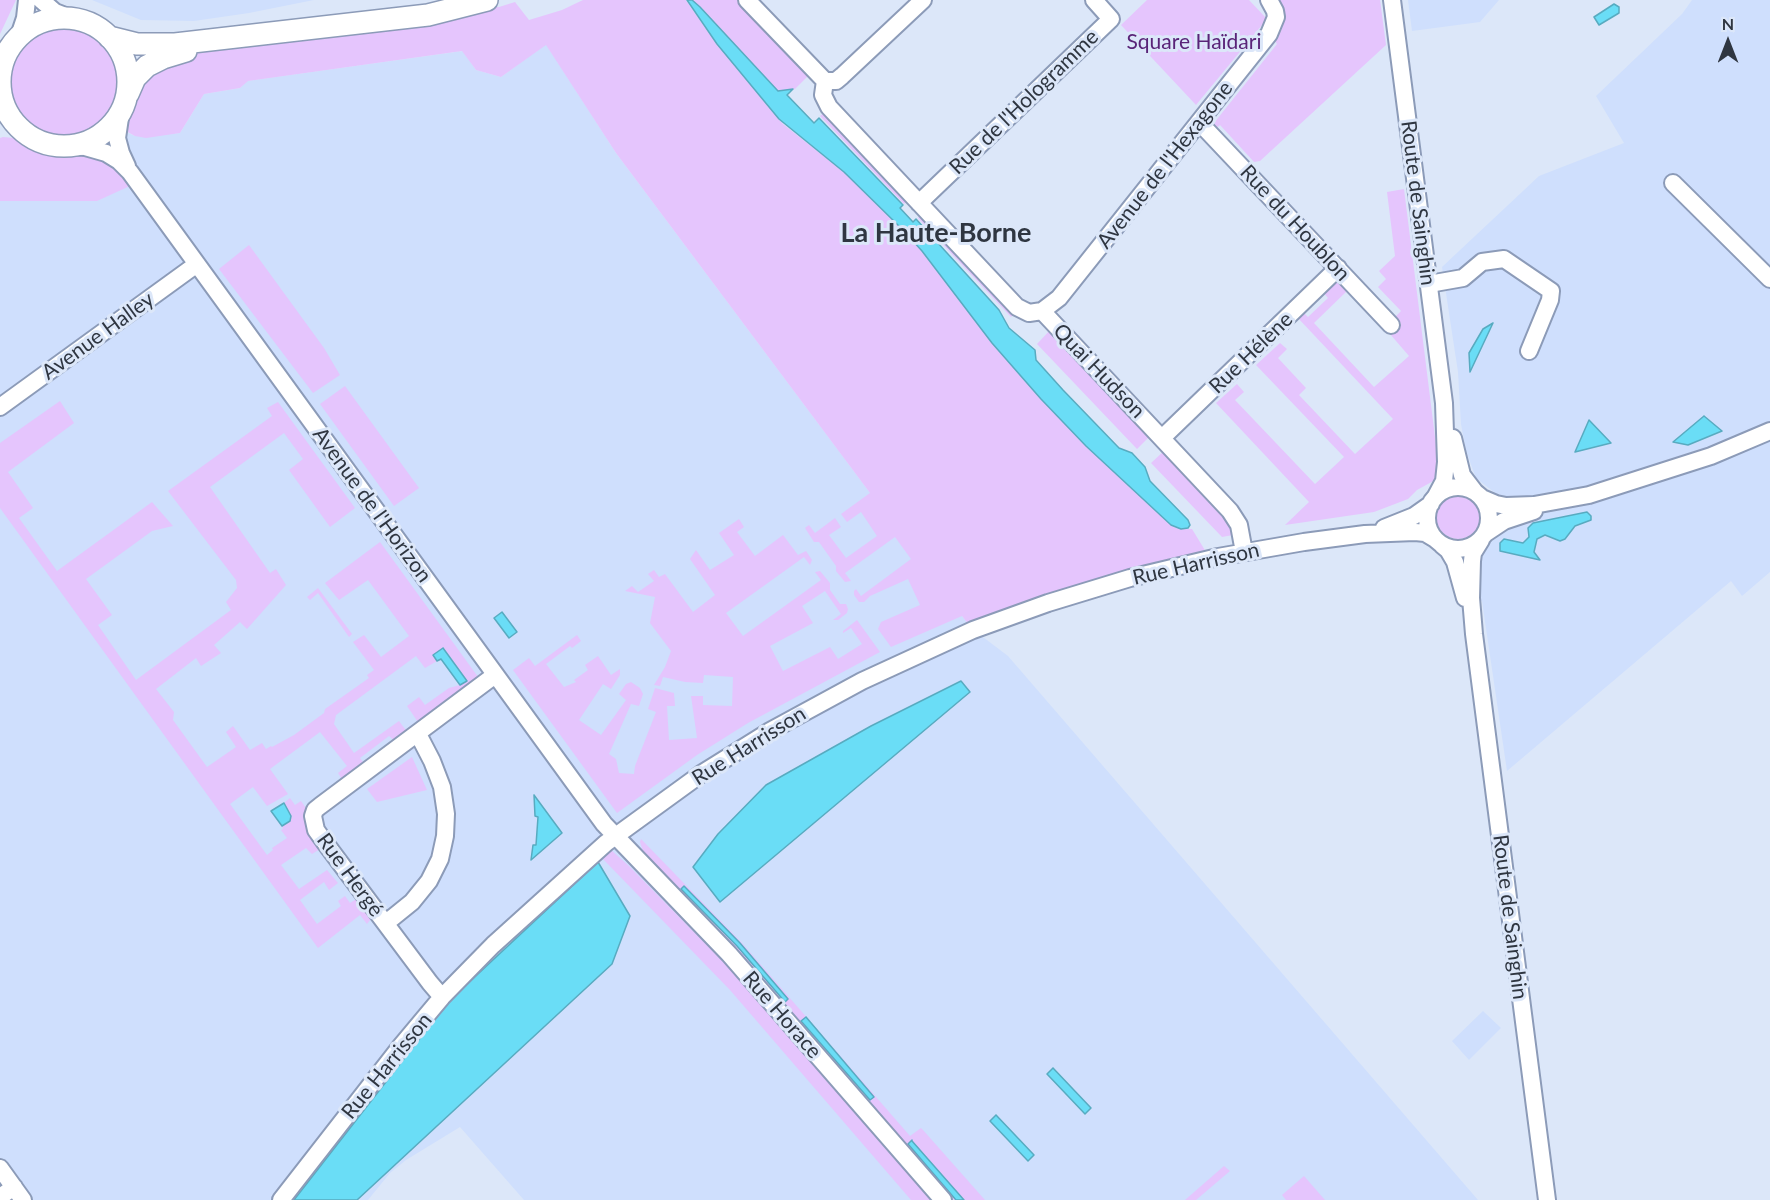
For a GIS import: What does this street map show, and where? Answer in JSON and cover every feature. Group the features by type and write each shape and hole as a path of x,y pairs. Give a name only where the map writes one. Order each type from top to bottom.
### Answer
{"main road":[{"path":"382,19 455,0"},
{"path":"109,37 127,43 147,45 252,36 428,15 487,0"},
{"path":"27,134 13,120 6,108 0,76 6,55 18,39 34,26 46,21 73,19 92,25 109,37 118,48 128,75 124,104"},
{"path":"0,132 14,131 27,134 47,144 69,146 83,143 108,128 124,104 135,78 155,61 252,36"}],"street":[{"path":"18,39 27,11 27,0"},
{"path":"40,0 55,12 73,19"},
{"path":"747,0 825,81 836,81 923,0"},
{"name":"Rue de l'Hologramme","path":"919,203 1111,19 1094,0"},
{"name":"Route de Sainghin","path":"1392,0 1444,406 1445,471 1443,481 1433,500"},
{"name":"Avenue de l'Hexagone","path":"1042,311 1059,298 1269,34 1275,22 1272,5"},
{"name":"Quai Hudson","path":"825,81 823,95 829,107 919,203 1017,307 1029,313 1042,311 1163,437 1236,518 1244,552"},
{"name":"Avenue de l'Horizon","path":"124,104 118,129 118,146 130,172"},
{"name":"Rue du Houblon","path":"1199,122 1391,325"},
{"name":"Avenue de l'Horizon","path":"69,146 85,147 106,153 130,172 495,675 615,836"},
{"path":"1673,183 1770,279"},
{"path":"1429,284 1463,278 1482,262 1504,259 1551,291 1550,300 1529,351"},
{"name":"Avenue Halley","path":"0,407 197,264"},
{"name":"Rue Hélène","path":"1163,437 1338,268"},
{"name":"Route de Sainghin","path":"1444,406 1461,471 1468,485 1478,495"},
{"path":"1565,500 1506,506 1496,504 1462,487 1452,488 1433,500 1427,522 1438,542 1460,549 1473,546 1504,521 1703,458 1770,431"},
{"path":"1478,495 1487,506 1490,515 1483,537"},
{"name":"Rue Harrisson","path":"1365,534 1399,523 1433,500"},
{"name":"Rue Harrisson","path":"281,1200 388,1062 442,997 510,929 615,836 701,774 750,743 837,694 918,655 973,630 1070,596 1151,573 1244,552 1365,534 1425,533 1438,542"},
{"name":"Route de Sainghin","path":"1483,537 1473,554 1472,561 1471,598 1474,634 1546,1200"},
{"name":"Route de Sainghin","path":"1438,542 1448,550 1455,562 1474,634"},
{"name":"Rue Hergé","path":"442,997 316,830 313,816 315,810 320,806 495,675"},
{"name":"Rue Hergé","path":"386,923 412,902 429,881 440,859 445,836 446,814 442,787 418,734"},
{"name":"Rue Horace","path":"615,836 729,954 943,1200"},
{"path":"0,1168 19,1194 0,1197"}],"shaded area":[{"path":"92,0 314,0 194,21 141,20"},
{"path":"1408,0 1499,0 1480,22 1412,31"},
{"path":"1692,0 1770,0 1770,572 1742,596 1731,581 1507,771 1482,601 1477,602 1477,553 1500,516 1499,496 1476,478 1466,451 1461,424 1458,372 1442,267 1539,176 1624,143 1596,96 1682,14"},
{"path":"546,44 616,153 971,628 1008,656 1478,1200 524,1200 460,1127 406,1160 390,1173 368,1200 0,1200 0,201 97,201 123,138 128,133 135,136 180,133 204,94 240,88 247,81 463,51 476,70 501,77"},
{"path":"1483,1011 1501,1028 1469,1060 1452,1041"}],"green space":[{"path":"0,0 16,0 0,34"},
{"path":"583,0 686,0 711,36 783,124 844,172 902,229 1041,399 1086,446 1171,525 1181,529 1192,529 1214,565 1109,580 971,628 962,616 891,647 878,629 881,622 920,605 908,579 870,596 864,602 859,602 854,591 856,589 861,596 911,559 895,537 845,573 851,581 845,582 819,542 814,542 805,528 809,525 815,533 835,518 841,527 829,535 846,558 877,536 861,512 847,522 841,514 870,493 616,153 546,45 501,77 476,70 462,51 248,81 240,88 204,94 180,133 146,138 135,136 122,129 137,85 166,61 211,50 478,7 499,7 515,2 529,20 562,10"},
{"path":"692,0 747,0 814,70 795,89 778,91"},
{"name":"Square Haïdari","path":"1147,0 1249,0 1267,19 1196,105 1121,25"},
{"path":"1280,0 1380,0 1386,45 1260,161 1254,162 1220,125 1213,131 1210,128 1277,44 1275,41 1282,29 1284,18"},
{"path":"64,25 86,30 104,42 116,60 121,82 116,104 104,122 86,134 64,139 42,134 24,122 12,104 7,82 12,60 24,42 42,30"},
{"path":"825,112 907,200 904,204 820,116"},
{"path":"0,138 14,138 50,152 78,153 108,160 132,185 97,201 0,201"},
{"path":"1404,189 1438,461 1437,479 1417,490 1408,499 1374,512 1285,525 1309,502 1216,403 1237,384 1244,392 1235,400 1315,484 1344,457 1256,365 1280,343 1287,349 1278,358 1306,388 1299,395 1355,454 1393,419 1297,317 1302,311 1308,317 1328,298 1323,292 1336,279 1347,291 1314,323 1374,387 1409,356 1390,334 1401,324 1395,317 1401,311 1378,287 1386,279 1379,271 1395,256 1387,192"},
{"path":"921,214 1015,313 1011,317 918,218"},
{"path":"249,245 324,348 340,375 313,393 219,269"},
{"path":"1051,329 1151,435 1137,449 1037,344"},
{"path":"345,386 419,488 394,506 320,404"},
{"path":"60,401 74,423 8,472 33,508 19,518 57,571 152,502 173,526 152,531 86,579 112,615 98,625 136,680 231,610 226,602 237,588 236,580 168,491 272,416 267,408 278,402 355,508 330,527 289,470 303,459 284,433 210,487 270,573 276,569 286,585 247,629 240,622 214,645 221,653 201,666 196,658 156,689 174,712 173,720 207,767 236,747 226,732 233,726 250,750 262,743 266,749 272,747 294,735 324,713 325,709 369,678 367,675 374,670 353,642 364,635 381,657 409,636 368,580 339,600 325,583 380,542 481,681 420,725 407,706 419,697 425,705 449,688 460,685 443,648 433,655 437,661 425,668 416,656 336,715 334,724 354,753 399,721 408,733 396,742 389,736 360,758 365,765 343,781 338,773 347,766 320,732 270,769 288,794 267,806 253,787 230,804 267,855 273,850 272,848 287,838 281,830 282,826 290,821 284,803 290,798 295,805 301,801 308,811 306,827 320,849 312,854 306,848 281,865 299,889 327,870 338,883 329,890 324,882 300,900 317,924 341,906 338,901 345,896 350,903 358,898 373,916 367,924 360,915 318,948 0,508 0,443"},
{"path":"1165,450 1228,518 1233,535 1222,537 1151,463"},
{"path":"1458,495 1474,501 1480,517 1474,533 1458,539 1442,533 1436,517 1442,501"},
{"path":"739,519 744,527 737,532 755,556 783,535 798,555 806,551 812,560 810,565 804,557 726,613 743,636 821,580 815,572 820,571 830,583 830,590 840,604 846,604 847,613 838,620 833,620 841,614 825,591 802,606 813,623 770,646 783,671 830,647 838,659 862,644 851,628 843,633 857,620 880,652 748,723 697,755 617,813 513,670 529,658 535,666 577,635 581,641 572,648 570,646 546,664 564,687 576,682 574,680 588,670 585,665 598,656 611,675 620,669 620,675 611,689 603,684 579,720 601,735 626,700 619,694 626,684 631,682 640,688 643,694 639,706 631,704 609,754 616,759 619,773 634,774 656,712 648,709 655,688 674,693 675,706 667,706 669,740 697,738 691,696 703,696 703,705 732,706 733,677 704,675 703,683 663,677 660,686 654,685 671,651 650,623 655,597 625,591 632,586 638,592 654,581 648,574 654,570 659,577 665,574 693,612 715,595 690,559 696,550 710,570 734,555 719,533"},
{"path":"318,588 352,634 349,637 318,593 310,600 307,597"},
{"path":"412,757 427,790 377,802 367,789"},
{"path":"641,839 741,942 910,1136 921,1128 985,1200 953,1200 736,949 644,854"},
{"path":"611,850 741,980 931,1200 911,1200 730,990 602,858"},
{"path":"1224,1166 1230,1171 1196,1200 1185,1200"},
{"path":"1304,1176 1325,1200 1286,1200 1282,1195"}],"water":[{"path":"687,0 692,0 700,7 778,91 793,89 787,95 814,123 819,118 903,205 900,208 913,222 916,219 999,310 1009,328 1035,350 1036,360 1063,390 1119,448 1132,453 1145,467 1150,481 1188,520 1190,525 1188,528 1181,529 1171,525 1086,446 1041,399 992,343 922,251 902,229 844,172 779,119 717,44"},
{"path":"1614,4 1619,7 1619,13 1599,25 1594,17"},
{"path":"1493,323 1470,372 1469,353 1483,329"},
{"path":"1704,416 1722,431 1688,445 1673,442"},
{"path":"1589,420 1611,443 1575,452"},
{"path":"1587,512 1591,520 1575,526 1565,539 1560,541 1545,535 1537,539 1534,552 1540,560 1500,551 1500,543 1504,539 1523,543 1529,537 1528,528 1533,523"},
{"path":"502,612 517,632 509,638 494,618"},
{"path":"443,648 467,681 460,685 441,659 437,661 433,655"},
{"path":"961,681 970,692 720,902 693,867 718,834 766,785 871,726"},
{"path":"534,795 562,833 531,860 533,845 536,845 538,817 535,816"},
{"path":"284,803 291,816 290,821 282,826 271,811"},
{"path":"598,862 630,916 612,964 357,1200 294,1200 449,1001"},
{"path":"684,886 740,943 788,999 785,1002 737,946 681,889"},
{"path":"806,1017 874,1097 870,1100 801,1021"},
{"path":"1053,1068 1091,1108 1085,1114 1047,1074"},
{"path":"996,1115 1034,1155 1028,1161 990,1121"},
{"path":"912,1140 964,1200 956,1200 908,1144"}],"district":[{"name":"La Haute-Borne","path":"936,233"}]}
